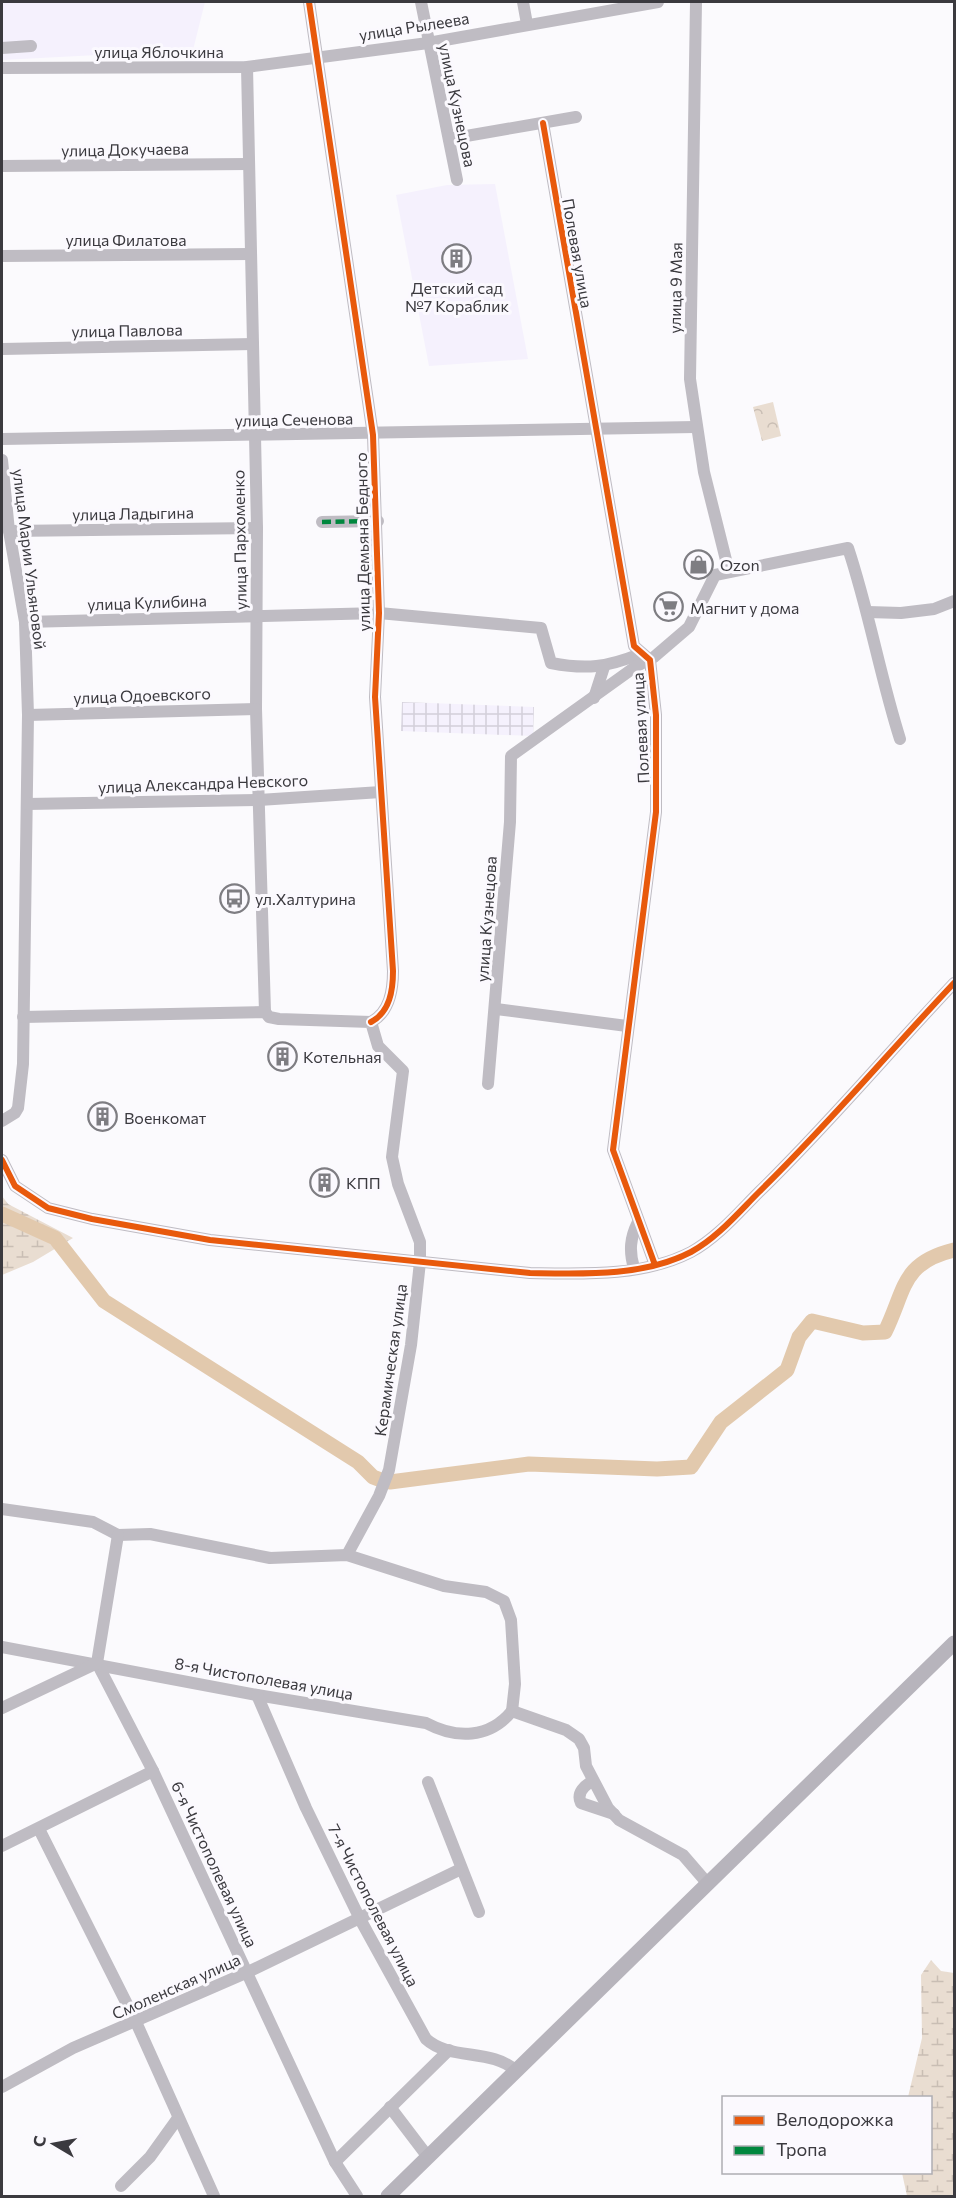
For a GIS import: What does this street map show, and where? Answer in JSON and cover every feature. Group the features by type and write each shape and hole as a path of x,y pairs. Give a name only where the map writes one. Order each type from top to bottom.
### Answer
{"main road":[{"path":"388,2196 954,1643"}],"street":[{"name":"улица Демьяна Бедного","path":"309,2 373,435 378,521 379,613 375,697 393,985 384,1012 371,1022"},
{"name":"улица Кузнецова","path":"421,2 457,180"},
{"path":"523,2 527,24"},
{"name":"улица Рылеева","path":"316,57 428,43 658,2"},
{"name":"улица 9 Мая","path":"696,2 690,369 695,427 729,572"},
{"path":"2,48 31,46"},
{"name":"улица Яблочкина","path":"2,68 247,67 316,57"},
{"name":"улица Пархоменко","path":"247,67 253,436 257,528 256,709 265,1012"},
{"path":"449,139 576,117"},
{"name":"Полевая улица","path":"543,123 594,430 634,646 645,657 656,716 656,812 613,1150 655,1265"},
{"name":"улица Докучаева","path":"2,166 248,164"},
{"name":"улица Филатова","path":"2,256 251,254"},
{"name":"улица Павлова","path":"2,349 253,344"},
{"name":"улица Сеченова","path":"2,439 373,435 695,427"},
{"name":"улица Марии Ульяновой","path":"2,460 9,531 24,622 28,715 23,1017 19,1102 15,1113 2,1121"},
{"path":"322,522 378,521"},
{"name":"улица Ладыгина","path":"9,531 257,528"},
{"path":"594,698 645,657 689,627 715,575 848,548 868,612 884,690 900,739"},
{"path":"868,612 901,613 934,609 954,601"},
{"name":"улица Кулибина","path":"24,622 379,613 541,628 552,663 574,668 604,667"},
{"path":"594,698 604,667 645,657"},
{"name":"улица Кузнецова","path":"488,1084 510,822 512,756 594,698"},
{"name":"улица Одоевского","path":"28,715 256,709"},
{"name":"улица Александра Невского","path":"27,804 259,800 381,792"},
{"path":"2,1160 15,1186 48,1208 92,1220 210,1240 530,1273 576,1274 655,1265 689,1253 721,1230 784,1168 954,983"},
{"path":"495,1009 627,1026"},
{"path":"23,1017 265,1012 269,1017 279,1019 371,1022"},
{"name":"Керамическая улица","path":"347,1555 379,1496 389,1470 411,1345 420,1262 420,1242 398,1184 392,1157 403,1071 378,1047 371,1022"},
{"path":"634,1268 630,1252 631,1235 638,1222"},
{"path":"2,1509 93,1522 118,1535 150,1534 270,1558 347,1555 444,1586 486,1592 504,1601 511,1620 515,1684 512,1710 566,1730 579,1739 593,1781 619,1820 683,1855 708,1884"},
{"path":"2,1708 97,1663 118,1535"},
{"name":"8-я Чистополевая улица","path":"2,1647 97,1663 256,1695 426,1724 451,1734 467,1735 493,1727 504,1720 512,1710"},
{"name":"6-я Чистополевая улица","path":"97,1663 153,1770 335,2162 357,2196"},
{"name":"7-я Чистополевая улица","path":"256,1695 306,1808 360,1919 426,2039 448,2050 497,2060 516,2071"},
{"path":"2,1846 153,1770"},
{"path":"593,1781 585,1785 580,1794 581,1803 614,1814"},
{"path":"428,1782 479,1912"},
{"path":"39,1828 136,2022 214,2196"},
{"name":"Смоленская улица","path":"2,2087 73,2048 248,1972 461,1869"},
{"path":"335,2162 448,2050"},
{"path":"390,2107 428,2157"},
{"path":"121,2186 150,2157 178,2118"}],"shaded area":[{"path":"2,2 205,2 193,50 2,60"},
{"path":"495,184 528,359 429,366 396,195 447,185"},
{"path":"402,702 534,707 533,736 401,731"}],"green space":[{"path":"773,402 781,436 762,441 753,407"},
{"path":"2,1196 8,1204 73,1238 33,1262 2,1275"},
{"path":"931,1960 941,1971 954,1973 954,2196 907,2196 902,2174 932,2174 932,2096 908,2096 922,2038 921,1975"}],"waterway":[{"path":"2,1214 55,1238 104,1301 358,1462 373,1477 381,1480"},
{"path":"390,1482 529,1464 657,1469 691,1467 721,1422 787,1370 799,1337 812,1321 863,1333 885,1332 902,1291 914,1270 937,1255 954,1250"}],"marked path":[{"path":"322,522 378,521"}],"cycle path":[{"path":"309,2 373,435 379,613 375,697 393,971 389,1000 382,1012 371,1022"},
{"path":"543,123 634,646 650,660 656,715 656,812 613,1150 655,1265"},
{"path":"2,1160 15,1186 48,1208 92,1219 210,1240 530,1273 633,1270 653,1266 691,1252 735,1217 809,1141 954,983"}],"place":[{"name":"Детский сад №7 Кораблик","path":"457,259"},
{"name":"Ozon","path":"699,564"},
{"name":"Магнит у дома","path":"669,607"},
{"name":"ул.Халтурина","path":"234,898"},
{"name":"Котельная","path":"282,1056"},
{"name":"Военкомат","path":"103,1117"},
{"name":"КПП","path":"325,1182"}]}
